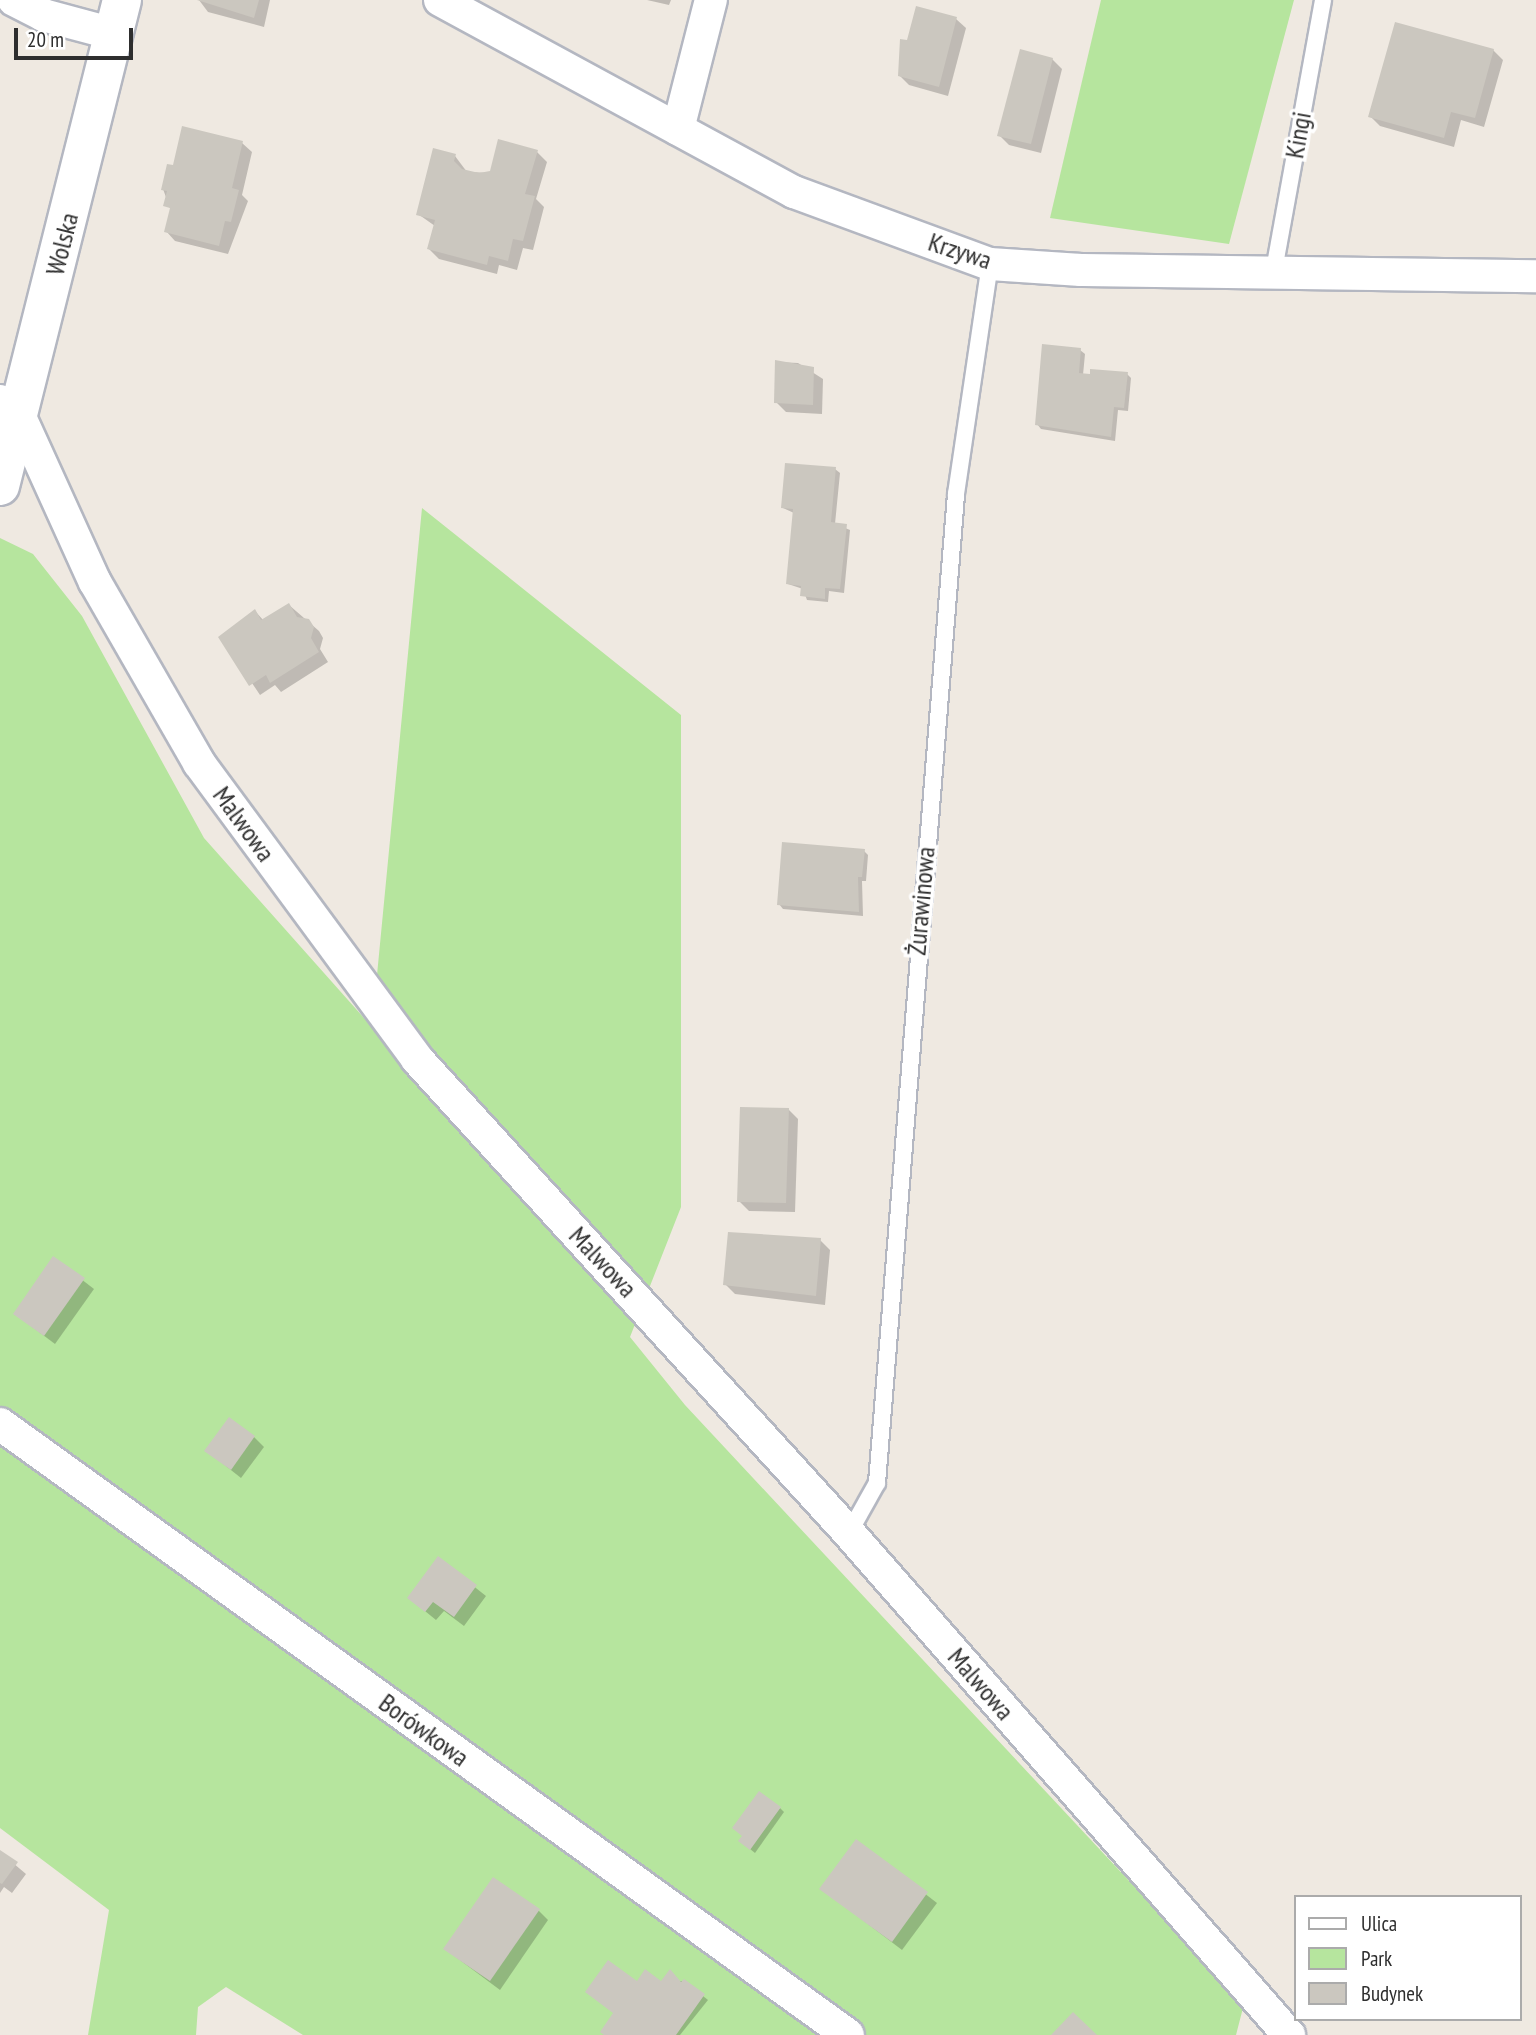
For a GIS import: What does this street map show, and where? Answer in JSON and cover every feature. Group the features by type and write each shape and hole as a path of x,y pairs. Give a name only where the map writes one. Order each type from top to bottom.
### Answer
{"street":[{"path":"15,0 43,15 118,17"},
{"name":"Krzywa","path":"440,0 794,192 990,264 1082,270 1274,270 1536,276"},
{"path":"678,129 710,0"},
{"name":"Wolska","path":"0,486 10,409 118,17"},
{"name":"Malwowa","path":"10,409 95,582 199,763 417,1059 849,1533 1289,2035"},
{"name":"Borówkowa","path":"0,1424 848,2035"}],"lane":[{"name":"Kingi","path":"1274,270 1323,0"},
{"name":"Żurawinowa","path":"849,1533 877,1483 956,494 990,264"}],"green space":[{"path":"1101,0 1294,0 1229,244 1050,218"},
{"path":"422,508 681,715 681,1207 630,1337 685,1405 1244,2004 1236,2035 303,2035 226,1987 198,2007 196,2035 88,2035 109,1910 0,1828 0,538 33,554 82,616 204,838 372,1027"}],"building":[{"path":"197,0 259,0 254,18"},
{"path":"916,6 957,17 939,87 898,76 900,39 907,40"},
{"path":"1395,22 1494,49 1475,118 1451,112 1444,138 1368,117"},
{"path":"1020,49 1053,58 1031,144 997,136"},
{"path":"182,126 243,141 232,188 239,190 231,222 225,221 219,246 164,232 170,208 163,206 167,191 161,190 167,164 173,165"},
{"path":"498,139 538,150 525,194 535,196 523,241 513,239 508,261 489,256 487,265 427,249 435,220 416,215 433,148 456,154 454,161 462,169 479,173 490,171"},
{"path":"1042,344 1081,348 1079,373 1090,374 1090,369 1128,372 1124,408 1114,407 1111,437 1035,425"},
{"path":"775,360 814,367 813,405 774,403"},
{"path":"785,463 836,467 831,522 847,524 840,589 825,588 825,599 800,596 801,586 786,584 793,509 781,508"},
{"path":"289,603 297,617 309,619 314,627 311,638 319,652 270,683 266,675 249,686 218,637 255,609 261,620"},
{"path":"782,842 865,849 862,877 858,877 859,912 777,905"},
{"path":"740,1107 789,1108 786,1203 737,1202"},
{"path":"728,1232 821,1238 816,1296 723,1285"},
{"path":"53,1256 85,1278 44,1336 13,1314"},
{"path":"229,1417 255,1436 231,1470 204,1451"},
{"path":"438,1556 477,1585 454,1617 433,1602 425,1612 407,1598"},
{"path":"759,1791 781,1807 750,1850 738,1841 742,1836 732,1828"},
{"path":"856,1839 928,1892 892,1942 819,1889"},
{"path":"0,1850 18,1862 2,1884 0,1883"},
{"path":"493,1877 540,1909 490,1981 443,1949"},
{"path":"608,1960 637,1981 645,1969 661,1981 670,1969 681,1982 684,1979 705,1994 676,2035 604,2035 600,2032 613,2013 585,1992"},
{"path":"1073,2012 1097,2035 1051,2035"}]}
